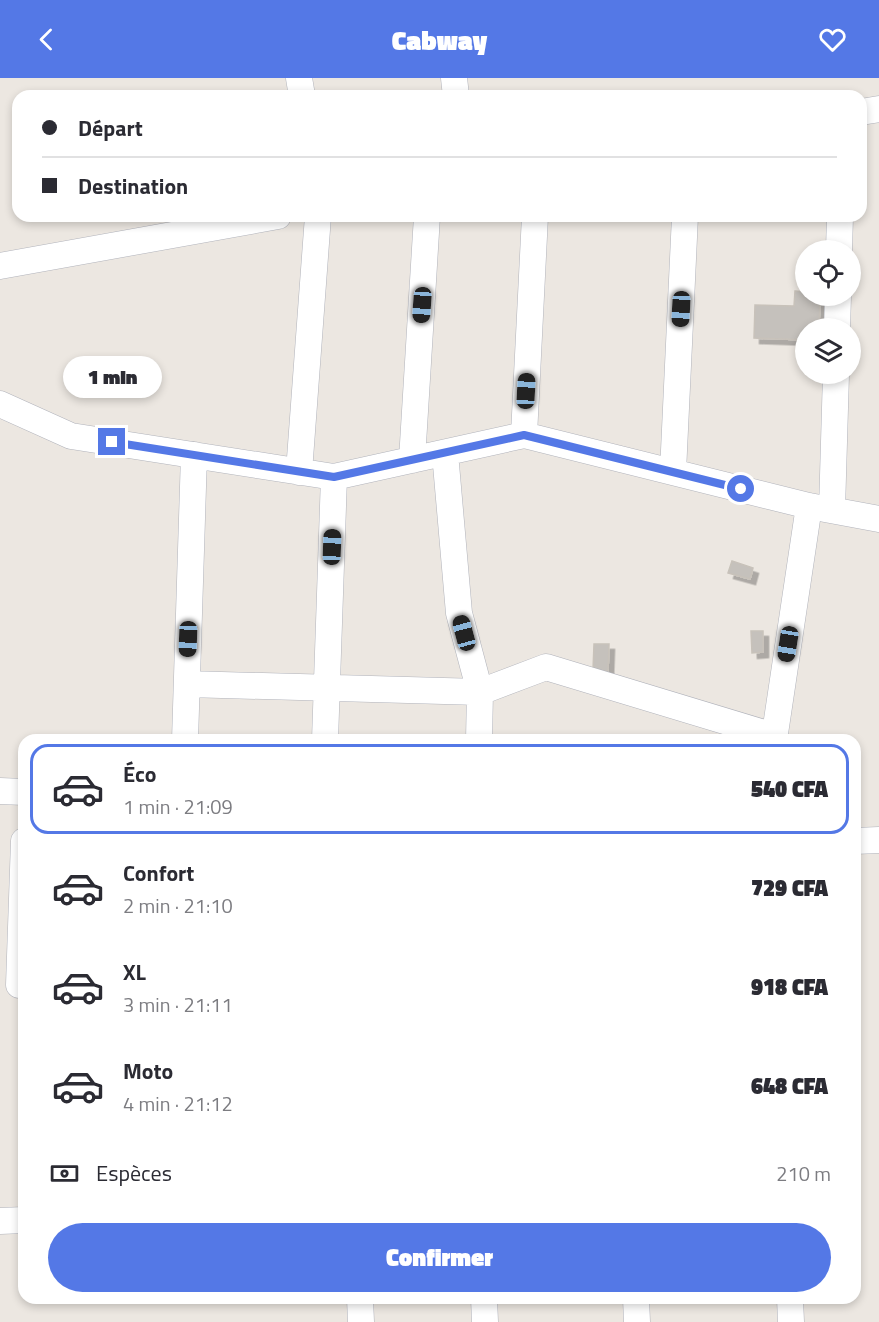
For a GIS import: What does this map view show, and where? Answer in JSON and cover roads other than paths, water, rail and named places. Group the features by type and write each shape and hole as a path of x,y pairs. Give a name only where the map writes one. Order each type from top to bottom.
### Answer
{"street":[{"path":"0,266 245,222"},
{"path":"299,472 318,222"},
{"path":"412,460 427,222"},
{"path":"524,435 535,222"},
{"path":"673,472 685,222"},
{"path":"839,240 840,222"},
{"path":"775,734 820,508 835,384"},
{"path":"0,404 71,436 334,477 524,435 820,508 879,519"},
{"path":"445,453 459,613 480,692 479,734"},
{"path":"185,734 194,455"},
{"path":"325,734 334,477"},
{"path":"187,684 480,692 546,667 761,734"},
{"path":"0,791 18,792"},
{"path":"861,841 879,840"},
{"path":"14,986 18,928"},
{"path":"0,1221 18,1220"},
{"path":"360,1304 361,1322"},
{"path":"484,1304 485,1322"},
{"path":"636,1304 637,1322"},
{"path":"790,1304 791,1322"}]}
